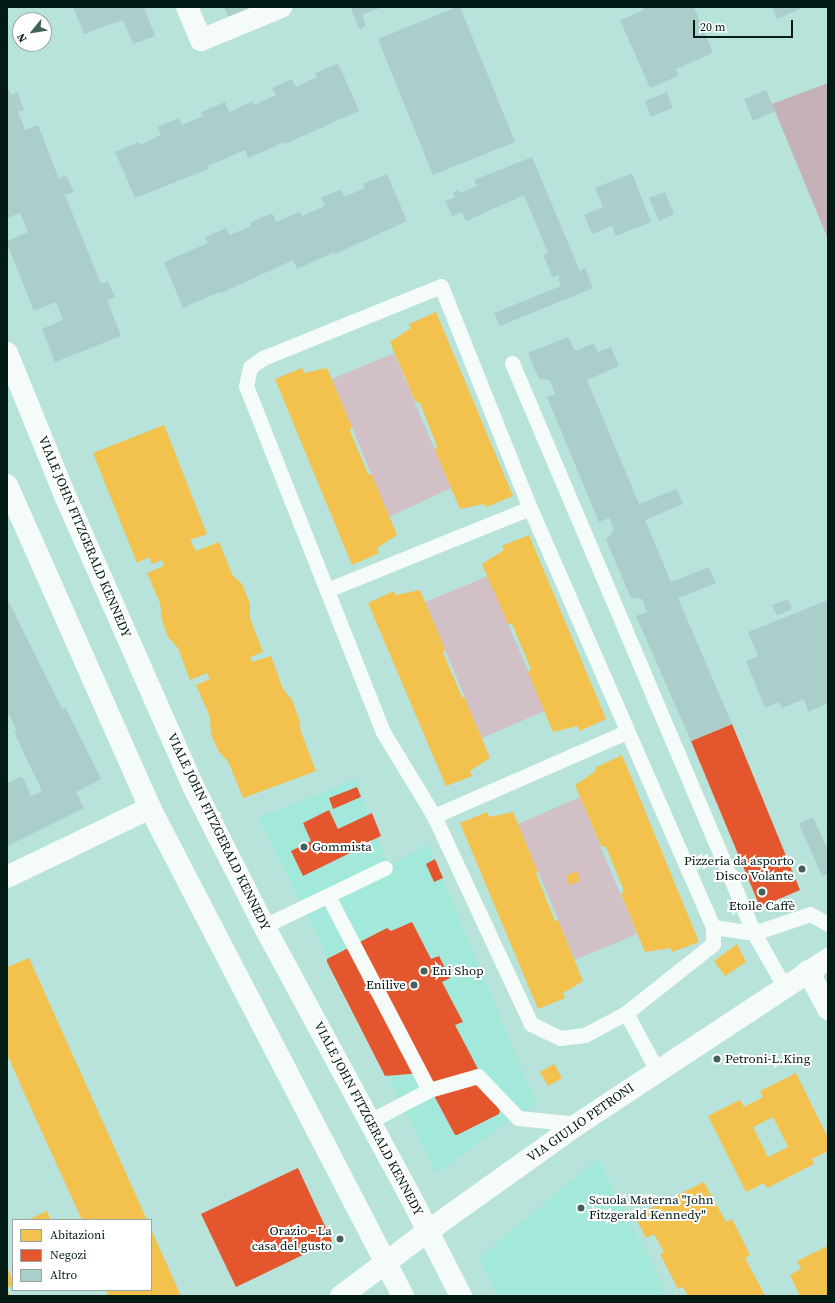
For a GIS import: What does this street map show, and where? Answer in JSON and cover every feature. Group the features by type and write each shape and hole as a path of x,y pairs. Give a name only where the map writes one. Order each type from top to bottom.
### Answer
{"main road":[{"path":"187,7 201,40 281,7"},
{"name":"VIALE JOHN FITZGERALD KENNEDY","path":"7,353 66,498 193,786 264,926 370,1121 461,1296"},
{"path":"7,485 12,510 150,808 403,1296"},
{"path":"7,877 150,808"},
{"name":"VIA GIULIO PETRONI","path":"340,1296 428,1230 578,1124 657,1070 828,959"},
{"path":"808,971 828,1009"}],"lane":[{"path":"441,286 530,508 626,732 713,927 713,944 626,1013 586,1035 560,1038 531,1024 434,816 383,732 246,386 250,367 263,358 441,286"},
{"path":"512,363 754,933 785,988"},
{"path":"328,590 530,508"},
{"path":"434,816 626,732"},
{"path":"264,926 385,868"},
{"path":"328,896 429,1090"},
{"path":"713,927 754,933 810,914 828,924"},
{"path":"626,1013 657,1070"},
{"path":"370,1121 429,1090 478,1076 518,1118 578,1124"}],"shaded area":[{"path":"828,83 828,239 772,104"},
{"path":"394,353 451,488 389,517 332,379"},
{"path":"488,576 545,711 482,738 425,602"},
{"name":"Enilive","path":"356,779 388,867 428,844 536,1103 436,1173 258,818"},
{"path":"580,797 637,934 575,960 518,824"},
{"name":"Scuola Materna \"John Fitzgerald Kennedy\"","path":"598,1158 668,1296 497,1296 479,1258"}],"building: Abitazioni":[{"path":"436,312 513,496 486,507 484,504 460,509 435,450 437,446 420,403 415,401 390,342 411,328 409,324"},
{"path":"302,368 304,373 327,368 352,427 350,431 368,474 372,475 397,535 377,548 379,553 352,565 275,379"},
{"path":"164,425 207,534 190,540 196,551 219,542 233,576 242,584 250,604 250,618 263,652 250,657 252,662 271,656 283,689 292,700 299,719 301,732 316,771 243,798 228,761 219,752 211,734 210,717 196,685 210,679 207,673 190,680 178,648 168,637 162,620 160,603 147,573 164,566 162,560 152,564 149,557 137,563 93,453"},
{"path":"529,535 606,719 580,731 577,726 553,732 528,672 531,669 512,624 508,624 482,564 504,550 502,546"},
{"path":"420,590 445,649 443,653 462,697 465,698 490,758 470,771 472,776 446,786 368,603 394,591 396,595"},
{"path":"622,755 699,942 672,952 670,948 645,952 621,894 624,891 606,847 601,846 575,785 596,771 595,768"},
{"path":"487,812 489,817 513,812 538,872 536,873 555,921 558,920 583,981 563,993 565,998 538,1009 460,823"},
{"path":"577,871 580,881 569,885 566,876"},
{"path":"737,944 746,962 725,976 714,961"},
{"path":"29,958 147,1219 82,1219 7,1054 7,967"},
{"path":"554,1064 562,1078 548,1086 540,1072"},
{"path":"796,1073 828,1138 828,1151 812,1159 814,1164 767,1188 764,1183 746,1192 708,1116 740,1100 744,1107 763,1097 760,1091","holes":["773,1117 788,1147 768,1157 753,1127"]},
{"path":"704,1182 726,1222 732,1219 750,1255 745,1258 765,1296 688,1296 683,1287 678,1289 660,1254 664,1252 654,1234 646,1238 635,1216"},
{"path":"47,1211 51,1219 30,1219"},
{"path":"152,1231 181,1296 108,1296 106,1291 152,1291"},
{"path":"828,1246 828,1296 800,1296 790,1275 801,1269 797,1261"},
{"path":"7,1267 12,1279 12,1286 7,1288"},
{"path":"7,1288 10,1296 7,1296"}],"building: Negozi":[{"path":"732,724 800,890 760,907 691,741"},
{"path":"357,787 361,797 333,809 329,798"},
{"path":"329,810 338,829 372,813 381,836 349,851 350,853 303,876 291,851 311,841 303,823"},
{"path":"435,859 443,878 434,882 426,864"},
{"path":"412,922 431,959 439,956 450,978 442,982 463,1022 455,1025 500,1111 499,1114 457,1135 455,1135 422,1073 385,1076 327,962 327,959 387,928 391,931"},
{"path":"298,1168 332,1241 236,1287 201,1214"}],"building: Altro":[{"path":"73,7 144,7 155,36 133,44 123,20 84,34"},
{"path":"224,7 258,7 229,18"},
{"path":"382,7 362,15 366,26 359,29 351,8"},
{"path":"460,7 515,142 433,175 378,39"},
{"path":"642,7 694,7 713,53 676,69 678,76 650,88 620,20 644,10"},
{"path":"772,7 804,7 777,19"},
{"path":"338,63 359,111 285,144 285,142 248,158 245,150 208,166 209,169 135,198 115,152 138,142 140,145 161,135 158,127 179,118 182,125 203,116 201,112 225,102 229,112 253,101 254,105 276,95 272,88 292,79 296,87 317,77 315,73"},
{"path":"7,86 11,95 17,92 19,96 24,110 18,112 25,130 38,125 59,179 66,175 74,192 65,195 101,284 108,281 115,297 107,300 121,336 55,362 42,329 63,320 56,302 34,311 7,244 7,241 28,232 20,213 7,218"},
{"path":"766,90 775,111 753,121 744,99"},
{"path":"667,92 673,108 651,117 645,101"},
{"path":"532,157 580,271 585,268 593,288 500,326 494,313 561,286 558,279 560,278 558,275 553,278 543,255 548,253 524,195 466,221 462,212 452,216 445,201 455,197 453,192 458,190 460,193 477,186 474,180"},
{"path":"632,173 651,222 616,236 612,226 592,234 584,215 603,207 595,188"},
{"path":"387,174 407,221 335,254 334,252 297,269 293,260 221,293 220,292 183,308 164,262 208,243 205,237 226,228 230,235 251,226 249,223 272,213 276,222 300,212 302,216 325,206 321,198 341,189 344,197 365,188 363,184"},
{"path":"665,192 674,214 659,221 649,198"},
{"path":"568,337 575,351 594,343 598,352 611,347 619,366 587,380 639,504 677,489 683,504 645,520 671,582 709,567 716,583 678,598 732,724 691,741 636,616 647,612 642,599 631,598 606,540 614,530 609,518 599,522 547,397 555,394 550,380 539,379 528,353"},
{"path":"7,598 62,709 65,707 101,779 76,792 84,808 7,846 7,783 22,776 31,796 42,791 14,732 17,731 7,711"},
{"path":"788,599 792,609 777,616 772,605"},
{"path":"828,600 828,703 808,712 804,699 782,708 779,702 765,708 746,661 758,656 748,632"},
{"path":"813,817 828,850 828,873 822,876 799,824"}],"place":[{"name":"Gommista","path":"304,847"},
{"name":"Pizzeria da asporto Disco Volante","path":"802,869"},
{"name":"Etoile Caffè","path":"762,892"},
{"name":"Eni Shop","path":"424,971"},
{"name":"Enilive","path":"414,985"},
{"name":"Petroni-L.King","path":"717,1059"},
{"name":"Scuola Materna \"John Fitzgerald Kennedy\"","path":"581,1208"},
{"name":"Orazio - La casa del gusto","path":"340,1239"}]}
